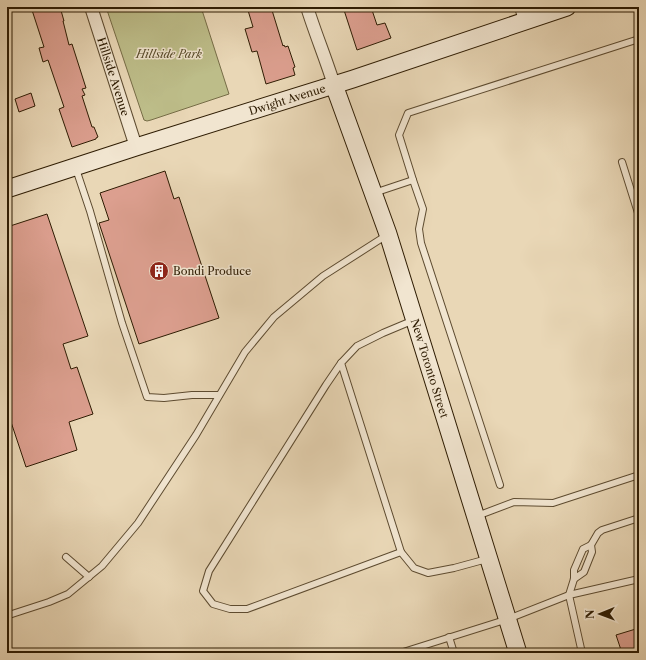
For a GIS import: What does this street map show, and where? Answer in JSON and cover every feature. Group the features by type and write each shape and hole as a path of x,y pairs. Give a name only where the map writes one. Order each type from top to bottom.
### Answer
{"street":[{"name":"Hillside Avenue","path":"91,7 136,147"},
{"path":"307,7 334,85"},
{"name":"Dwight Avenue","path":"7,189 334,85 523,14 567,7"},
{"name":"New Toronto Street","path":"334,85 388,234 518,653"}],"lane":[{"path":"500,485 421,243 419,229 423,209 399,135 408,114 639,39"},
{"path":"622,162 639,216"},
{"path":"75,167 90,211 122,323 147,397 164,398 192,395 219,395"},
{"path":"373,194 413,180"},
{"path":"7,615 68,594 102,566 138,523 196,435 245,352 274,317 323,276 388,234"},
{"path":"401,552 247,609 230,609 213,604 203,591 209,571 326,385 341,364 357,346 414,319"},
{"path":"341,364 401,552 414,568 428,573 489,559"},
{"path":"476,517 514,502 553,503 639,475"},
{"path":"582,653 569,595 574,579 574,570 583,549 591,545 598,533 602,530 639,518"},
{"path":"574,579 584,572 592,552 591,545"},
{"path":"66,557 89,577"},
{"path":"400,653 508,619 569,595 639,579"},
{"path":"449,637 454,653"}],"green space":[{"name":"Hillside Park","path":"106,7 201,7 229,94 151,120 144,120"}],"building":[{"path":"31,7 60,7 69,45 72,44 86,88 82,89 85,95 82,96 92,127 94,127 98,137 96,139 72,147 59,109 64,107 48,60 43,62 39,48 44,47"},
{"path":"247,7 271,7 283,46 288,46 295,67 293,68 295,75 266,84 257,51 252,52 245,29 253,27"},
{"path":"343,7 371,7 377,25 385,23 391,38 357,50"},
{"path":"31,93 35,106 19,112 15,99"},
{"name":"Bondi Produce","path":"165,171 174,199 179,197 219,318 139,344 99,223 109,220 100,193"},
{"path":"47,214 88,336 63,344 71,369 77,367 93,414 69,422 77,450 26,467 7,410 7,227"},
{"path":"639,628 639,653 622,653 616,635"}],"place":[{"name":"Bondi Produce","path":"159,271"}]}
